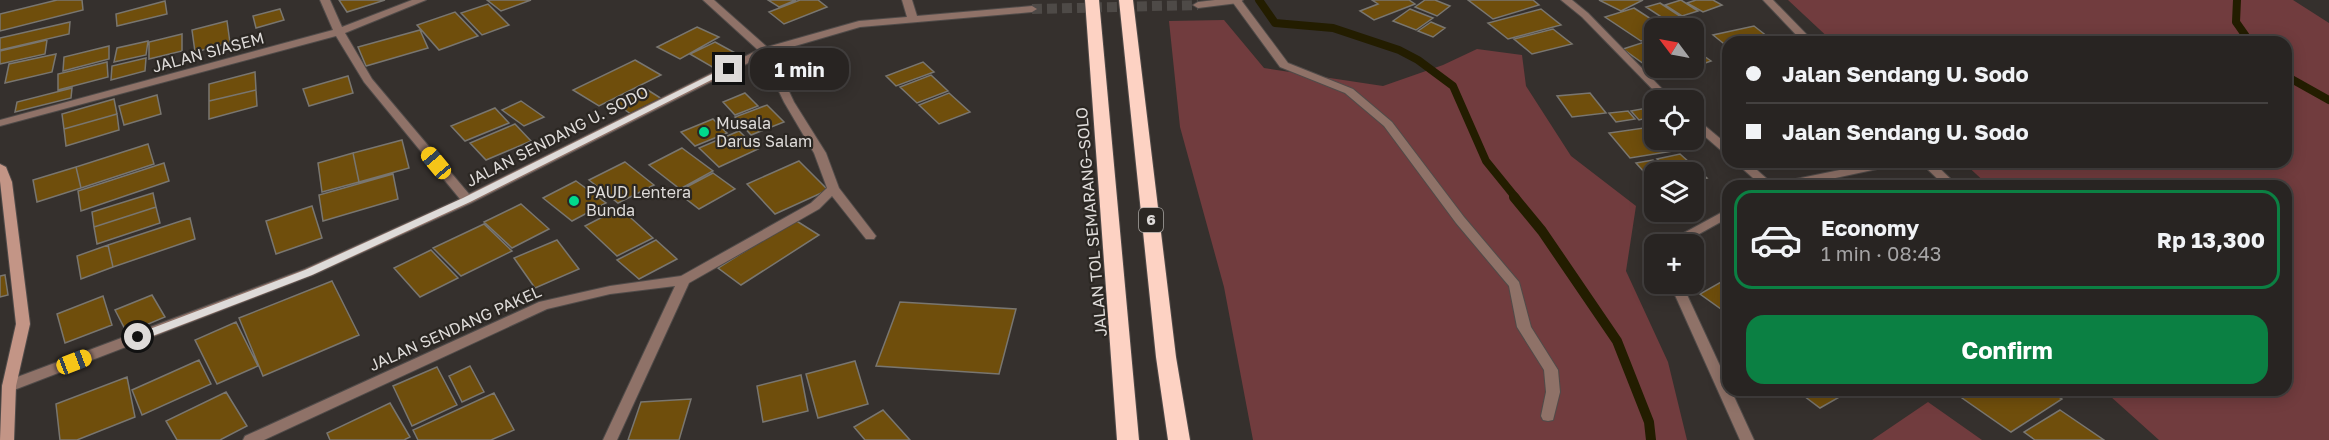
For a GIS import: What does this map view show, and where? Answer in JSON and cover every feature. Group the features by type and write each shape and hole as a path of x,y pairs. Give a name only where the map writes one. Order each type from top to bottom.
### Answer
{"highway":[{"name":"JALAN TOL SEMARANG–SOLO","path":"1092,0 1128,440"},
{"name":"6","path":"1126,0 1166,357 1179,440"}],"street":[{"path":"325,0 339,32 368,80 466,200"},
{"name":"JALAN SIASEM","path":"0,123 339,32 421,0"},
{"path":"708,0 765,51 789,102 820,153 833,189 870,236"},
{"path":"907,0 913,19"},
{"path":"1198,5 1237,0 1284,65 1349,91 1388,124 1460,220 1515,285 1524,327 1551,370 1553,392 1548,416"},
{"path":"1566,0 1585,15 1658,90"},
{"path":"1768,0 1803,36"},
{"name":"JALAN SENDANG U. SODO","path":"5,388 309,272 466,200 765,51 859,24 1032,9"},
{"path":"1704,131 1722,146"},
{"path":"0,167 6,182 23,324 5,388 7,440"},
{"path":"1748,168 1762,180"},
{"path":"1810,180 1867,168"},
{"path":"1932,168 1946,180"},
{"name":"JALAN SENDANG PAKEL","path":"250,440 544,305 610,290 684,280 814,206 833,189"},
{"path":"1691,234 1722,216"},
{"path":"610,440 684,280"},
{"path":"1681,294 1722,385"},
{"path":"1727,396 1747,440"}],"shaded area":[{"path":"1788,0 2293,0 2329,23 2329,440 2159,440 2110,396 2292,396 2292,180 1982,180 1970,168 2292,168 2292,36 1827,36"},
{"path":"1224,20 1264,68 1383,86 1443,65 1477,49 1522,55 1526,86 1571,156 1636,206 1626,271 1668,362 1687,440 1253,440 1224,287 1180,127 1169,21"},
{"path":"1928,402 1982,440 1872,440"}],"building":[{"path":"57,0 82,0 83,10 0,31 0,14"},
{"path":"339,0 385,0 347,12"},
{"path":"487,0 531,0 501,11"},
{"path":"768,0 796,0 779,7"},
{"path":"800,0 818,0 827,7 784,24 769,12"},
{"path":"1372,0 1409,0 1415,4 1374,20 1360,11 1378,4"},
{"path":"1425,0 1435,0 1450,6 1437,16 1415,7"},
{"path":"1468,0 1533,0 1539,5 1493,19"},
{"path":"1599,0 1643,0 1621,11"},
{"path":"1681,0 1698,11 1682,16 1665,5"},
{"path":"1696,0 1713,0 1722,5 1703,12 1687,3"},
{"path":"165,1 167,14 117,26 116,14"},
{"path":"1660,3 1683,18 1663,18 1646,7"},
{"path":"488,4 509,25 482,35 461,13"},
{"path":"1634,8 1650,18 1644,18 1644,40 1641,41 1605,17"},
{"path":"280,9 284,20 256,28 253,16"},
{"path":"1410,9 1433,18 1416,30 1393,21"},
{"path":"1541,9 1561,25 1508,39 1488,23"},
{"path":"455,12 478,36 439,50 417,25"},
{"path":"227,21 230,43 195,52 192,30"},
{"path":"70,22 69,34 0,50 0,38"},
{"path":"1431,22 1445,28 1433,37 1418,31"},
{"path":"1754,26 1767,36 1722,36 1722,42 1713,35"},
{"path":"697,27 719,37 680,59 657,47"},
{"path":"1553,29 1572,44 1532,54 1514,39"},
{"path":"420,30 428,48 366,66 358,47"},
{"path":"182,34 182,51 149,59 149,42"},
{"path":"47,40 45,54 0,64 0,51"},
{"path":"148,41 146,55 114,62 117,48"},
{"path":"715,42 739,55 714,68 690,54"},
{"path":"1644,42 1644,64 1623,49"},
{"path":"109,46 109,59 63,71 64,57"},
{"path":"56,54 52,72 5,83 9,64"},
{"path":"1704,56 1711,61 1704,63"},
{"path":"146,58 145,71 111,80 112,66"},
{"path":"635,60 661,75 599,106 573,90"},
{"path":"107,62 108,77 58,90 58,74"},
{"path":"923,62 934,72 896,86 886,76"},
{"path":"255,72 256,90 209,101 209,84"},
{"path":"931,75 948,91 917,103 900,87"},
{"path":"348,76 353,93 309,106 303,89"},
{"path":"643,87 662,99 631,114 613,102"},
{"path":"72,88 71,98 15,112 17,102"},
{"path":"256,90 257,106 209,119 209,101"},
{"path":"745,93 758,106 735,115 723,102"},
{"path":"949,93 970,112 939,124 919,105"},
{"path":"1590,93 1606,113 1572,117 1557,96"},
{"path":"157,95 161,114 124,125 119,106"},
{"path":"114,99 117,114 64,129 62,114"},
{"path":"521,101 544,117 524,126 502,110"},
{"path":"767,105 784,122 751,135 735,117"},
{"path":"495,108 509,123 465,141 451,126"},
{"path":"1644,109 1644,119 1639,120 1631,111"},
{"path":"1628,111 1635,119 1616,122 1609,113"},
{"path":"117,114 119,130 66,146 64,129"},
{"name":"Musala Darus Salam","path":"713,119 727,133 695,146 681,132"},
{"path":"515,124 531,141 486,160 470,143"},
{"path":"1644,128 1644,150 1673,151 1630,158 1609,133"},
{"path":"739,131 758,149 719,167 699,148"},
{"path":"402,140 409,168 359,182 353,153"},
{"path":"148,144 154,164 81,188 76,167"},
{"path":"682,148 713,171 680,189 649,165"},
{"path":"353,153 359,182 322,192 318,163"},
{"path":"1680,154 1689,162 1660,162 1657,159"},
{"path":"1653,160 1655,162 1644,162 1644,172 1636,163"},
{"path":"799,161 828,190 775,214 747,184"},
{"path":"625,162 654,185 618,203 589,180"},
{"path":"164,163 169,181 81,211 78,191"},
{"path":"76,167 81,188 37,202 33,180"},
{"path":"713,173 735,189 699,209 677,192"},
{"path":"393,174 398,199 323,221 319,195"},
{"name":"PAUD Lentera Bunda","path":"576,181 606,203 572,221 543,198"},
{"path":"153,193 156,207 94,227 92,212"},
{"path":"521,204 549,229 512,248 484,222"},
{"path":"312,206 322,238 276,254 266,221"},
{"path":"156,207 160,223 97,244 94,227"},
{"path":"620,208 653,238 617,256 585,226"},
{"path":"190,218 195,239 113,267 108,245"},
{"path":"795,220 819,235 741,285 718,268"},
{"path":"484,224 512,251 461,276 433,248"},
{"path":"557,240 579,269 535,288 514,258"},
{"path":"656,240 677,259 639,279 617,260"},
{"path":"108,245 113,267 81,279 77,256"},
{"path":"431,250 458,278 420,297 394,268"},
{"path":"5,275 8,295 0,297 0,276"},
{"path":"332,281 359,335 263,376 239,318"},
{"path":"1722,281 1722,310 1700,294 1704,294 1704,292"},
{"path":"152,295 165,317 127,333 115,310"},
{"path":"103,296 112,325 65,343 57,314"},
{"path":"900,302 1016,309 999,374 876,366"},
{"path":"236,322 258,366 217,384 195,340"},
{"path":"199,360 211,384 142,415 132,390"},
{"path":"855,361 868,404 818,418 806,374"},
{"path":"470,366 484,392 462,402 449,376"},
{"path":"437,367 457,405 412,426 393,386"},
{"path":"801,375 808,411 763,422 757,386"},
{"path":"127,377 135,417 77,440 60,440 56,404"},
{"path":"226,392 247,426 220,440 177,440 166,421"},
{"path":"494,393 514,430 491,440 418,440 413,430"},
{"path":"1804,396 1841,396 1820,408"},
{"path":"1959,396 2057,396 2062,399 2011,432"},
{"path":"691,399 679,440 628,440 641,402"},
{"path":"390,403 410,437 404,440 330,440 327,433"},
{"path":"883,410 910,440 865,440 854,427"},
{"path":"2060,410 2104,440 2035,440 2024,432"}],"waterway":[{"path":"1259,0 1275,23 1333,28 1399,50 1418,60 1453,86 1486,161 1516,198"},
{"path":"2237,0 2236,22 2246,36"},
{"path":"2292,79 2329,100"},
{"path":"1514,197 1542,231 1617,341 1649,422 1651,440"}],"tunnel":[{"path":"1032,9 1198,5"}],"place":[{"name":"Musala Darus Salam","path":"704,132"},
{"name":"PAUD Lentera Bunda","path":"574,201"}],"route":[{"path":"138,337 309,272 466,200 729,69"}]}
